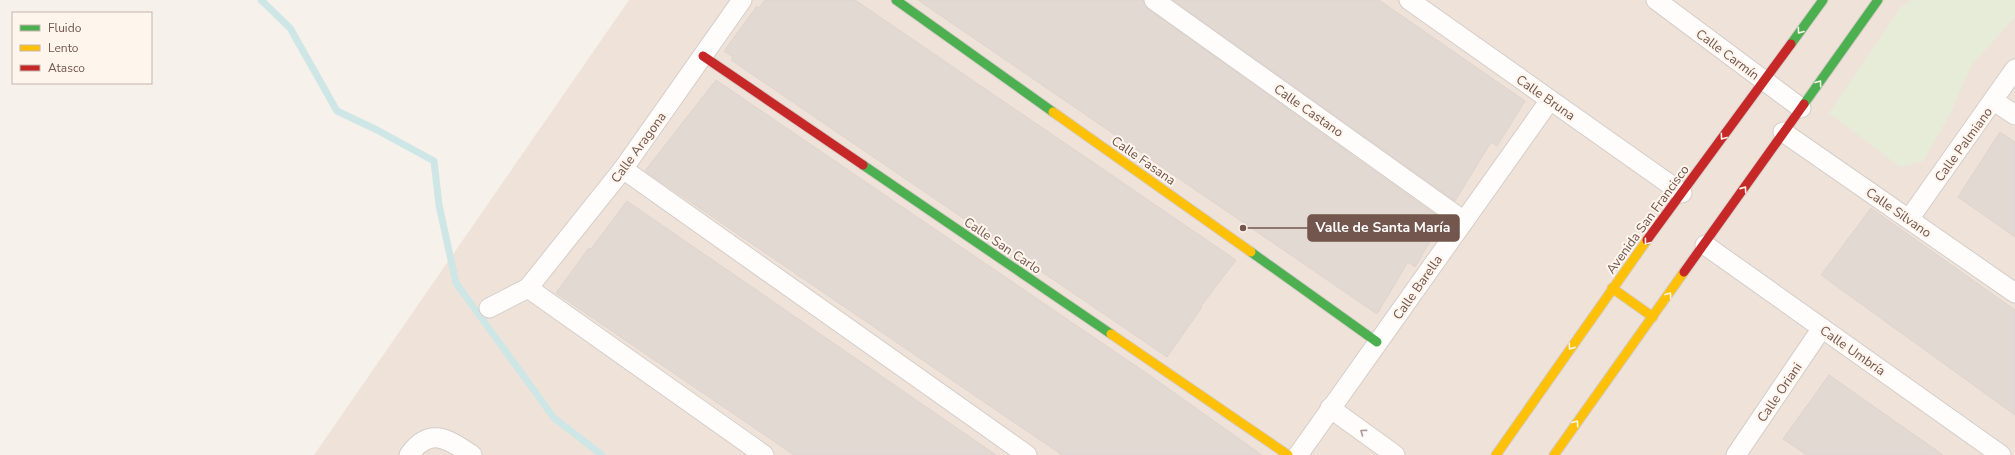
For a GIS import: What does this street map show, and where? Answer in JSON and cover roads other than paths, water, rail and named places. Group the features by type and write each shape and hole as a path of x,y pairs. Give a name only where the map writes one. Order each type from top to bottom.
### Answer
{"street":[{"name":"Calle Aragona","path":"528,288 623,169 742,0"},
{"name":"Calle Fasana","path":"896,0 1377,342"},
{"name":"Calle Castano","path":"1154,0 1464,220"},
{"name":"Calle Bruna","path":"1409,0 1682,193"},
{"name":"Calle Carmín","path":"1656,0 1801,108"},
{"name":"Avenida San Francisco","path":"1496,455 1612,288 1823,0"},
{"path":"1554,455 1878,0"},
{"name":"Calle San Carlo","path":"703,56 1288,455"},
{"name":"Calle Palmiano","path":"1909,219 2015,69"},
{"name":"Calle Barella","path":"1298,455 1550,100"},
{"path":"1994,100 2015,115"},
{"name":"Calle Silvano","path":"1783,132 2015,292"},
{"path":"623,169 1027,455"},
{"name":"Calle Umbría","path":"1705,245 2001,455"},
{"path":"489,308 528,288 764,455"},
{"path":"1612,288 1653,317"},
{"name":"Calle Oriani","path":"1738,454 1822,328"},
{"path":"1330,408 1395,455"},
{"path":"409,455 424,440 434,437 450,440 472,455"}],"waterway":[{"path":"261,0 290,28 337,111 377,130 434,161 439,205 456,283 554,418 602,455"}],"place":[{"name":"Valle de Santa María","path":"1243,228"}]}
